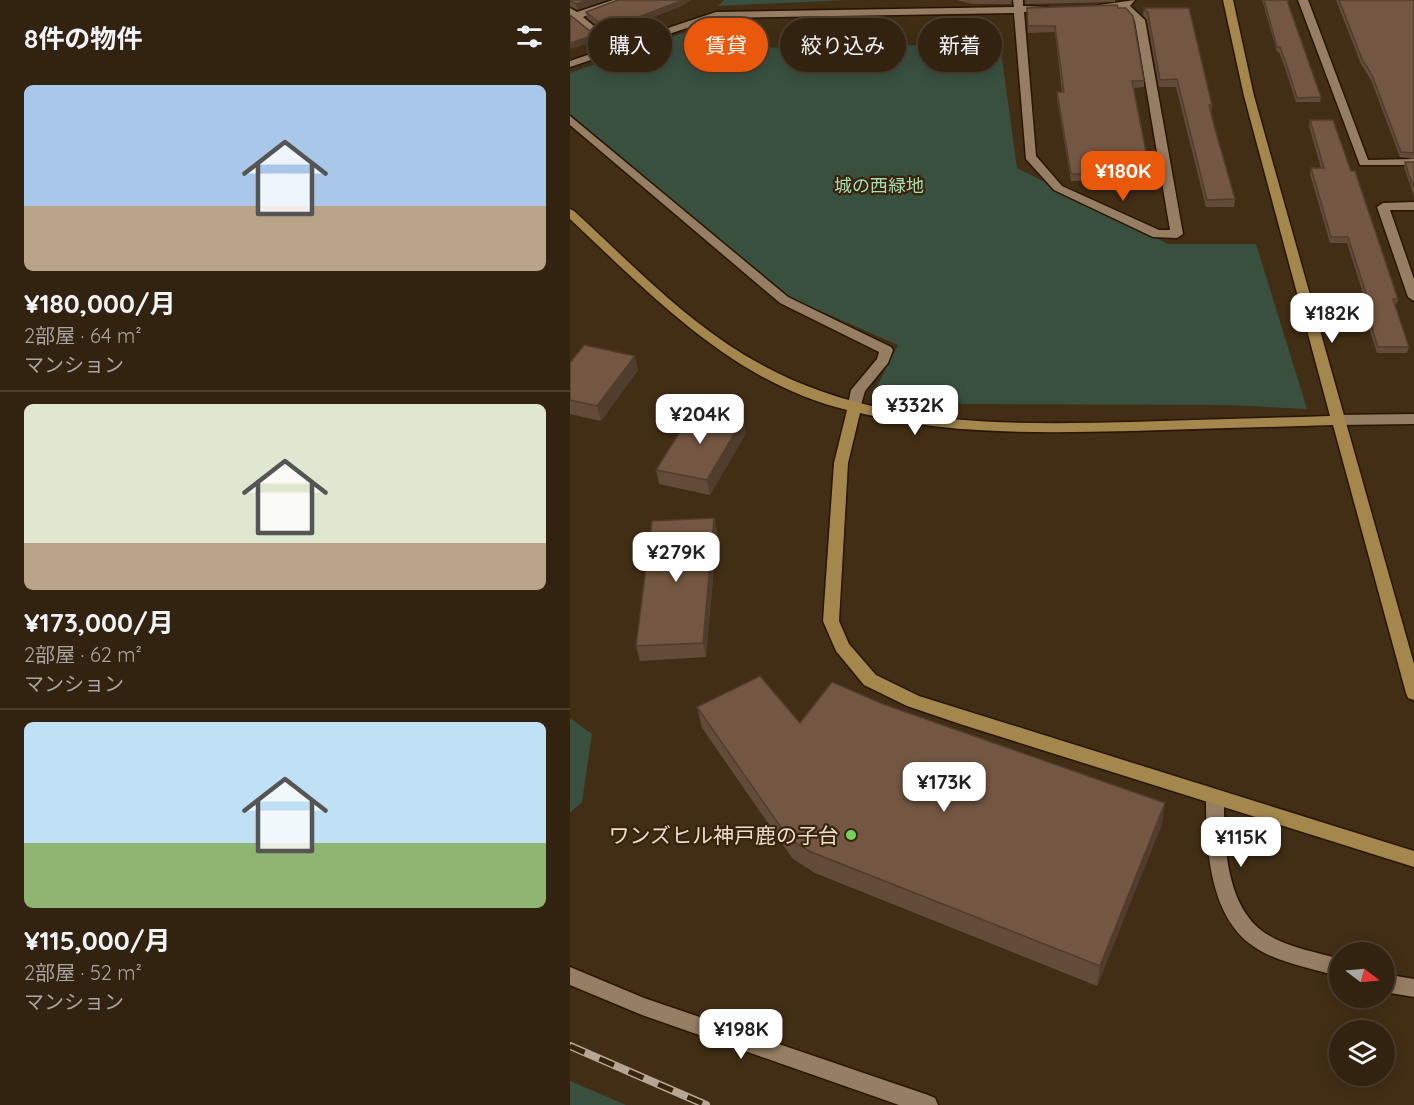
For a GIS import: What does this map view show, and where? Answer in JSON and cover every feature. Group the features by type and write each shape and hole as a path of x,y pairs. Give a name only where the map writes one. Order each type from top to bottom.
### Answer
{"street":[{"path":"573,14 622,0"},
{"path":"861,0 861,12"},
{"path":"1228,0 1249,96 1336,420 1378,557 1414,693"},
{"path":"1304,0 1364,163 1414,162"},
{"path":"1019,5 1030,157 1058,188 1157,234 1177,234 1140,20 1127,3 1090,8"},
{"path":"672,29 716,15 1019,5 1055,9"},
{"path":"573,14 588,26"},
{"path":"570,64 588,58"},
{"path":"570,119 784,300 886,350 883,360 858,390 841,463 831,621 851,661 870,680 913,701 1414,859"},
{"path":"1414,206 1383,207 1414,297"},
{"path":"570,213 684,317 714,340 751,365 786,383 854,409 931,423 1019,428 1414,419"},
{"path":"1215,798 1214,823 1225,884 1230,903 1240,921 1259,940 1329,964"},
{"path":"570,976 642,1006 928,1105"},
{"path":"1395,984 1414,988"}],"green space":[{"path":"724,0 847,0 718,6"},
{"name":"城の西緑地","path":"684,32 684,72 768,72 768,48 780,47 780,72 906,72 906,45 918,45 918,72 1002,72 1002,59 1017,168 1168,244 1256,244 1307,409 1228,405 961,404 877,386 898,345 788,297 570,114 570,73 588,67 588,72 672,72 672,37"},
{"path":"570,718 592,734 582,802 570,813"},
{"path":"570,1081 626,1105 570,1105"}],"building":[{"path":"570,0 589,0 576,4"},
{"path":"618,0 683,0 636,18 593,18 586,12"},
{"path":"1264,0 1288,0 1321,97 1297,98 1280,47 1277,47"},
{"path":"1339,0 1414,0 1414,153 1401,152 1372,75 1362,59"},
{"path":"1117,5 1118,8 1126,8 1133,16 1144,81 1132,81 1151,177 1124,178 1123,173 1071,174 1057,92 1064,92 1055,26 1028,26 1027,8"},
{"path":"1144,8 1189,8 1212,105 1209,105 1235,199 1207,200 1177,79 1160,80 1148,13"},
{"path":"570,15 588,29 588,37 570,43"},
{"path":"1310,120 1333,120 1351,171 1355,171 1398,299 1393,299 1409,347 1378,347 1365,306 1370,306 1348,237 1331,237 1311,168 1324,168"},
{"path":"1405,162 1414,162 1414,188 1408,172"},
{"path":"584,345 635,356 597,406 570,400 570,363"},
{"path":"694,409 743,419 707,480 656,470"},
{"path":"714,518 703,643 636,646 652,521"},
{"path":"760,676 800,723 832,682 883,704 1165,803 1100,966 811,852 789,839 697,707"}],"railway":[{"path":"570,1046 706,1105"}],"place":[{"name":"ワンズヒル神戸鹿の子台","path":"851,835"}]}
